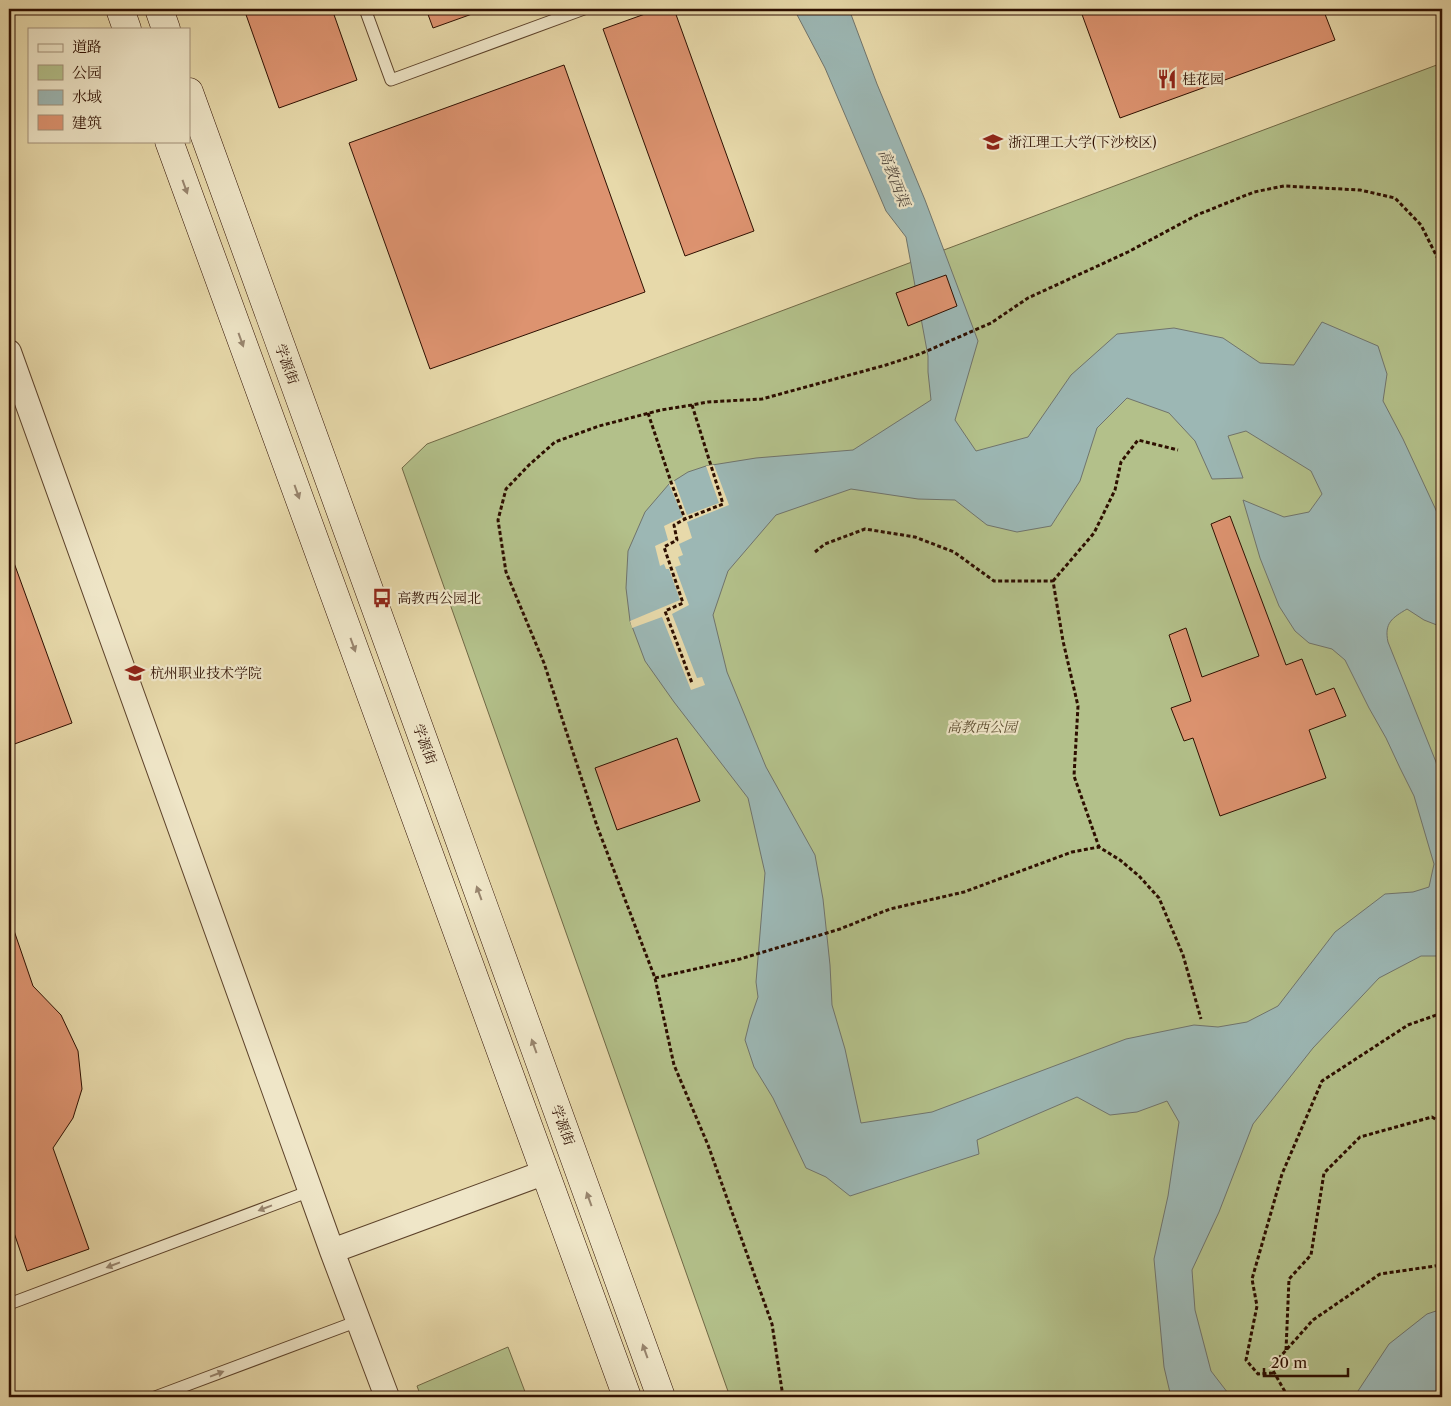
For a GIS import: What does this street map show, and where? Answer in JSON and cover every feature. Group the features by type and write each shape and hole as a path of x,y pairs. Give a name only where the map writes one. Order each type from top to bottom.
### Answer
{"main road":[{"path":"120,9 128,28"},
{"path":"159,9 166,28"},
{"name":"学源街","path":"190,95 661,1397"},
{"path":"169,142 627,1397"}],"street":[{"path":"9,352 310,1191 386,1397"},
{"path":"332,1251 546,1172"}],"lane":[{"path":"365,9 391,80 584,9"},
{"path":"9,1304 310,1191"},
{"path":"155,1397 358,1321"}],"path":[{"path":"784,1397 772,1324 708,1145 674,1066 655,978 597,826 544,663 506,572 498,520 506,489 555,442 599,426 648,413 708,402 762,399 920,354 991,323 1028,298 1128,252 1197,215 1254,192 1284,186 1360,190 1395,198 1421,225 1442,267"},
{"path":"692,405 723,504 674,526 678,540 664,547 683,603 666,611 692,683"},
{"path":"648,413 671,482 686,519"},
{"path":"815,552 825,544 865,529 915,537 954,552 994,581 1053,581 1094,533 1115,490 1121,462 1138,440 1178,450"},
{"path":"1053,581 1063,641 1078,706 1074,776 1100,847 1120,860 1139,876 1159,898 1183,955 1201,1019"},
{"path":"655,978 740,960 840,929 890,909 964,892 1072,852 1100,847"},
{"path":"1273,1373 1258,1374 1246,1360 1257,1306 1252,1279 1282,1174 1322,1081 1408,1025 1442,1014"},
{"path":"1286,1350 1289,1279 1311,1255 1324,1173 1360,1137 1432,1117 1442,1123"},
{"path":"1288,1397 1271,1367 1313,1320 1380,1274 1442,1265"}],"green space":[{"name":"高教西公园","path":"1442,63 1442,1397 730,1397 402,468 427,444"},
{"path":"508,1347 527,1397 421,1397 417,1386"}],"water":[{"name":"高教西渠","path":"794,9 849,9 877,84 925,200 978,341 955,420 976,451 1028,437 1071,375 1117,334 1174,328 1223,338 1260,363 1294,365 1322,322 1378,346 1387,374 1383,401 1442,523 1442,627 1424,620 1407,609 1393,618 1388,626 1387,635 1388,642 1436,762 1439,775 1439,786 1442,793 1442,956 1421,956 1379,978 1313,1048 1253,1124 1219,1212 1192,1270 1195,1310 1211,1371 1231,1397 1171,1397 1164,1367 1154,1259 1168,1196 1179,1122 1167,1101 1137,1112 1110,1115 1077,1097 977,1140 979,1154 850,1196 826,1177 806,1168 773,1098 754,1067 745,1040 758,997 756,982 765,873 748,798 645,661 630,621 626,588 628,551 645,512 669,484 688,472 706,466 756,458 853,450 931,400 928,356 906,237 886,211 825,68","holes":["1127,398 1169,413 1195,441 1212,479 1243,478 1228,436 1246,431 1311,471 1322,494 1309,512 1284,517 1243,500 1260,558 1279,606 1295,631 1309,643 1332,649 1345,660 1414,796 1434,864 1429,887 1413,892 1385,894 1335,932 1278,1006 1247,1022 1218,1027 1194,1025 1126,1039 932,1112 861,1123 845,1049 832,1005 823,899 815,855 766,767 727,672 713,615 728,571 776,515 851,489 918,499 955,500 987,525 1017,532 1051,526 1080,481 1097,428"]},
{"path":"1442,1309 1442,1397 1354,1397 1389,1344 1427,1314"}],"pier":[{"path":"714,465 729,505 687,522 692,538 679,544 683,555 678,557 681,565 675,567 689,605 672,614 697,678 702,677 705,685 691,690 662,617 632,628 630,621 680,600 669,569 666,569 664,564 660,566 655,546 668,540 664,526 683,517 669,484 674,480 687,515 719,503 706,466"}],"building":[{"path":"244,9 332,9 357,80 279,108"},
{"path":"426,9 486,9 433,28"},
{"path":"659,9 674,9 754,231 685,256 603,29"},
{"name":"桂花园","path":"1080,9 1323,9 1335,40 1120,118"},
{"path":"564,65 645,292 430,369 349,143"},
{"path":"946,275 957,306 908,326 896,293"},
{"path":"1230,516 1286,665 1302,659 1316,695 1334,688 1346,716 1309,730 1326,778 1220,816 1193,738 1184,741 1171,708 1191,701 1169,635 1186,628 1202,677 1259,656 1211,524"},
{"path":"9,549 72,723 9,746"},
{"path":"677,738 700,801 617,830 595,768"},
{"path":"9,916 33,986 61,1015 78,1051 82,1089 73,1118 53,1148 89,1249 27,1271 9,1218"}],"place":[{"name":"桂花园","path":"1167,79"},
{"name":"浙江理工大学(下沙校区)","path":"993,142"},
{"name":"高教西公园北","path":"382,598"},
{"name":"杭州职业技术学院","path":"135,673"}]}
